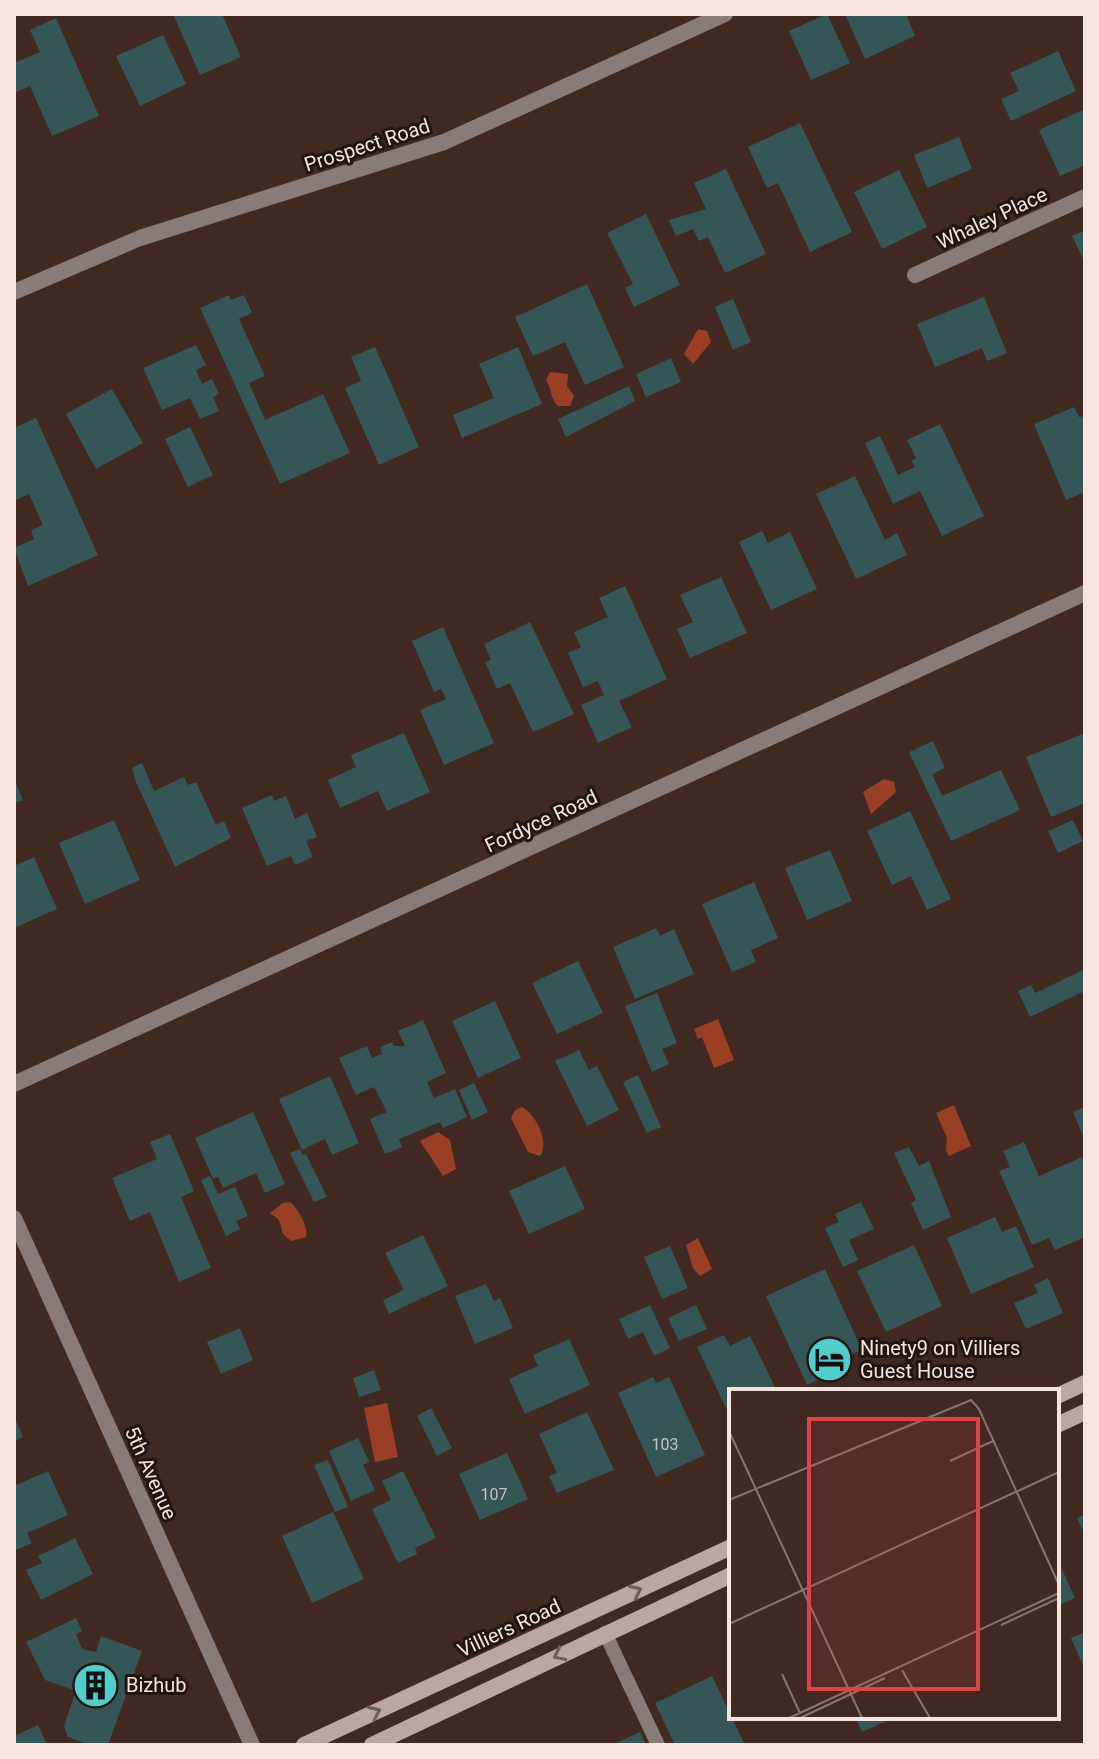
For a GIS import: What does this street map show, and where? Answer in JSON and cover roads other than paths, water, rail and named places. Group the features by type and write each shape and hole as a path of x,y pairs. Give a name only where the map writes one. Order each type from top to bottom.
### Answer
{"street":[{"name":"Prospect Road","path":"14,292 140,238 444,142 725,14"},
{"name":"Whaley Place","path":"915,275 1085,197"},
{"name":"Fordyce Road","path":"14,1084 1085,593"},
{"name":"5th Avenue","path":"14,1218 252,1745"},
{"path":"1059,1395 1085,1383"},
{"path":"1059,1424 1085,1412"},
{"name":"Villiers Road","path":"304,1745 729,1548"},
{"path":"372,1745 729,1576"},
{"path":"602,1607 608,1632"}],"lane":[{"path":"608,1632 658,1745"}],"place":[{"name":"Ninety9 on Villiers Guest House","path":"829,1360"},
{"name":"Bizhub","path":"95,1685"}]}
